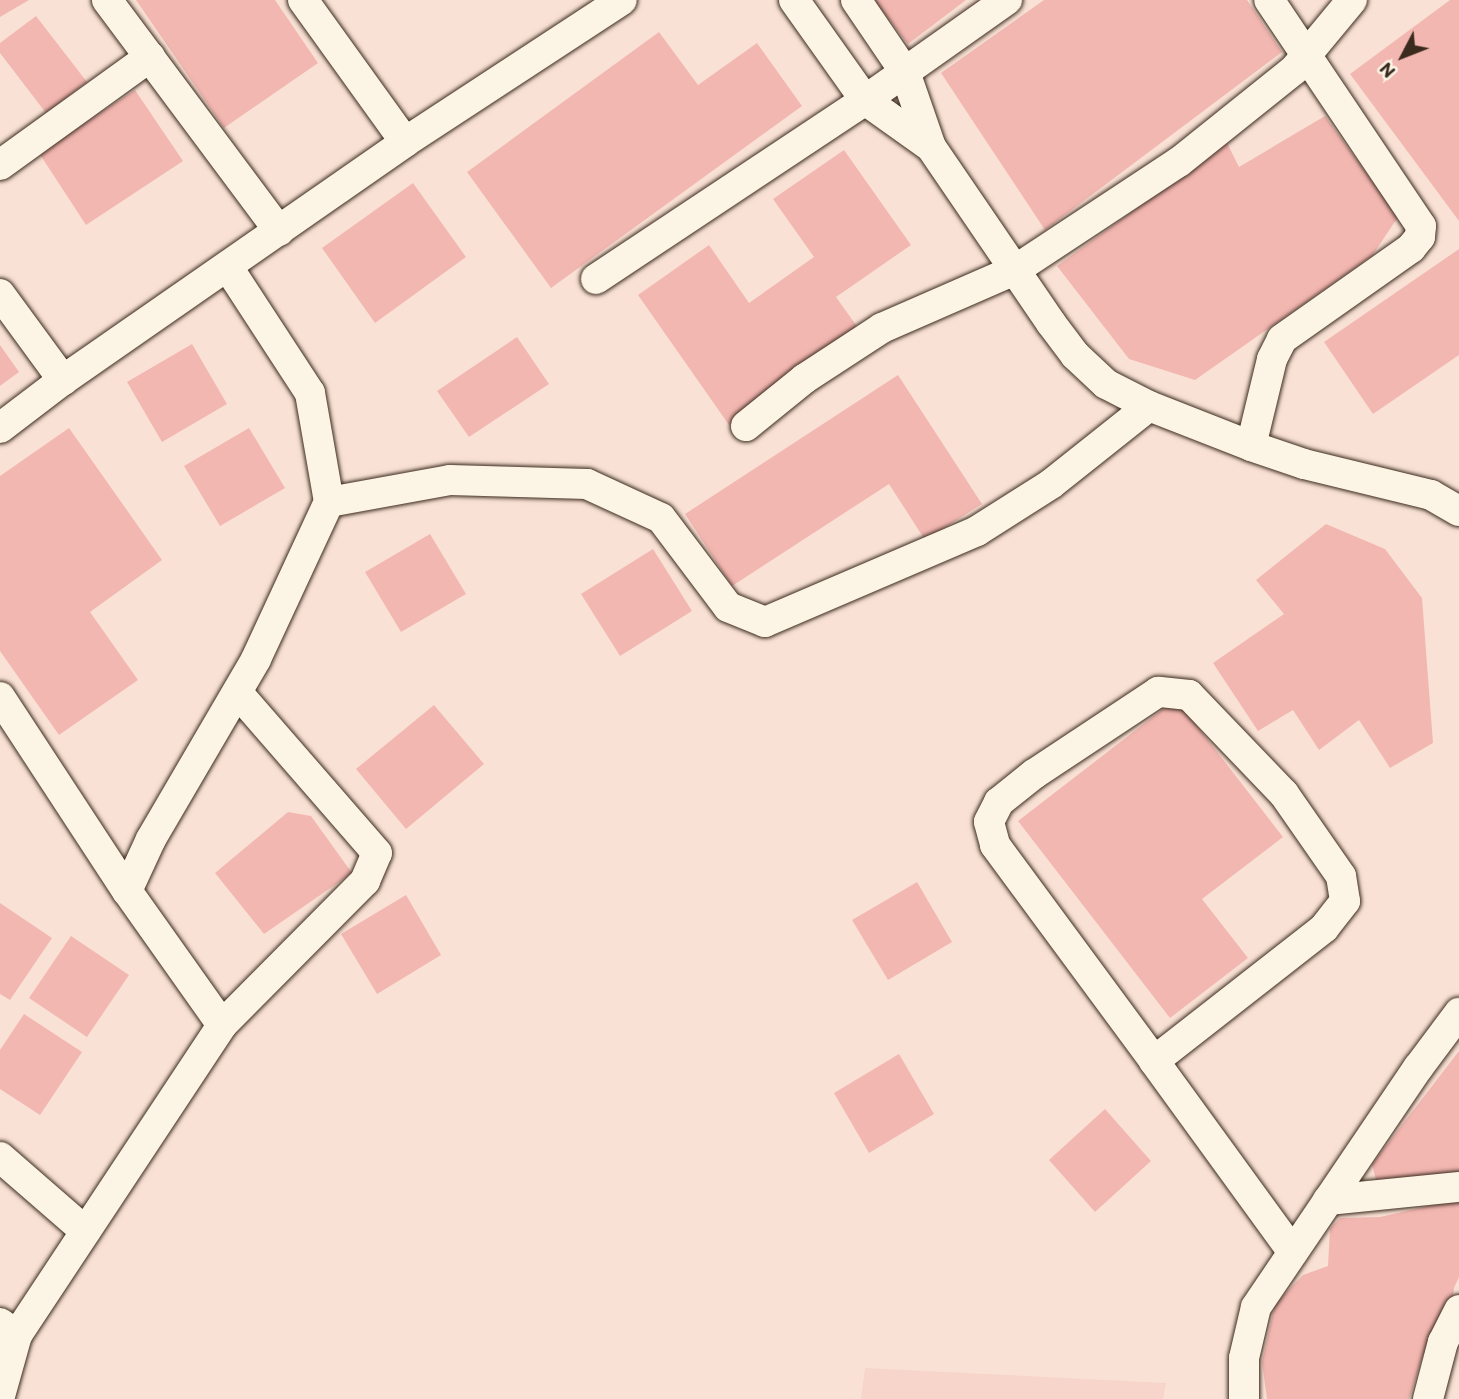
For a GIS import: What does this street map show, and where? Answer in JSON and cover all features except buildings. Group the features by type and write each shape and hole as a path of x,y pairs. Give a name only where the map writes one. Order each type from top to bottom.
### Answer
{"street":[{"path":"107,0 279,231"},
{"path":"303,0 405,142"},
{"path":"0,428 63,380 405,142 622,0"},
{"path":"794,0 865,100 931,147"},
{"path":"856,0 905,72 931,147 1075,355 1106,384 1149,406 1251,446 1304,464 1431,495 1459,511"},
{"path":"596,279 865,100 1007,0"},
{"path":"1251,446 1272,359 1282,339 1411,247 1420,237 1421,226 1269,0"},
{"path":"746,426 804,379 882,328 1015,270 1179,162 1294,70 1352,0"},
{"path":"0,165 150,57"},
{"path":"127,891 151,839 256,659 329,502 310,393 228,267"},
{"path":"0,294 63,380"},
{"path":"329,502 450,480 587,484 661,518 728,607 765,622 977,531 1051,484 1149,406"},
{"path":"0,1396 9,1329 85,1231 222,1025 365,881 377,853 237,692"},
{"path":"1154,1061 1324,928 1345,901 1341,876 1284,794 1189,695 1157,692 1034,774 999,802 989,822 995,845 1293,1252"},
{"path":"0,697 127,891 222,1025"},
{"path":"1244,1399 1244,1358 1256,1307 1459,1013"},
{"path":"0,1157 85,1231"},
{"path":"1328,1200 1459,1187"},
{"path":"1428,1399 1443,1342 1459,1310"}],"shaded area":[{"path":"865,1368 1166,1383 1163,1399 861,1399"}]}
